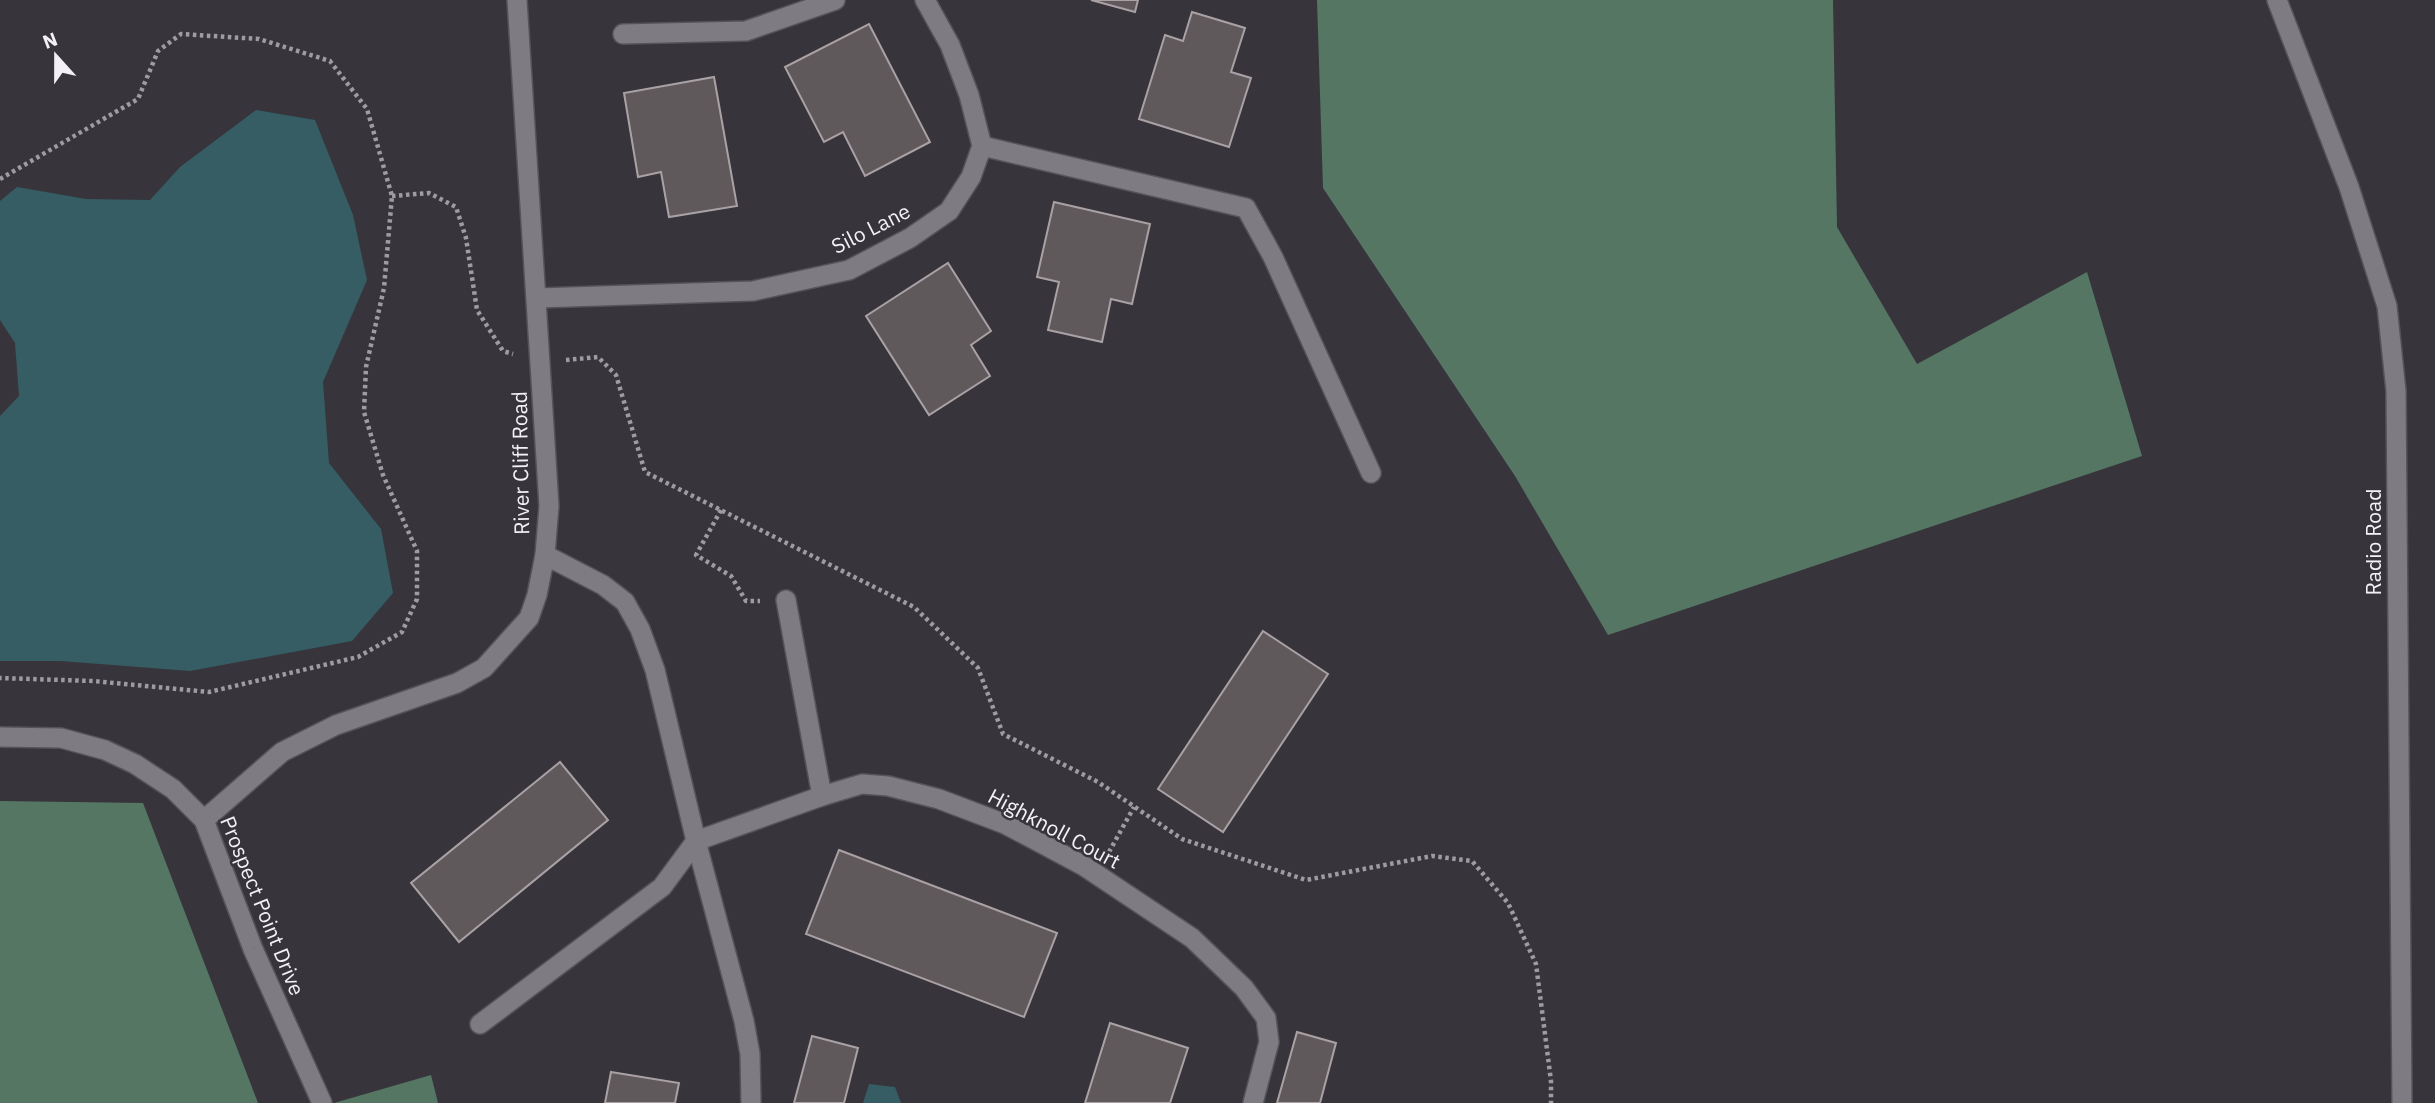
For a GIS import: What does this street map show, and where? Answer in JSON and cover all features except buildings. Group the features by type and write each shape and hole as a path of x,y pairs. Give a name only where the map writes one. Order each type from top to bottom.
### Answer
{"street":[{"name":"River Cliff Road","path":"204,820 282,752 336,724 457,683 484,668 529,618 545,555 549,506 538,298 517,0"},
{"path":"623,34 746,31 835,0"},
{"path":"925,0 950,45 960,70 982,146 1245,208 1273,257 1371,473"},
{"name":"Radio Road","path":"2277,0 2349,187 2387,306 2396,391 2402,1103"},
{"name":"Silo Lane","path":"538,298 753,291 849,270 910,238 949,211 971,177 982,146"},
{"path":"545,555 603,585 625,602 640,629 655,670 696,841 744,1021 750,1054 751,1103"},
{"path":"786,600 822,796"},
{"name":"Prospect Point Drive","path":"0,737 61,738 105,750 135,764 173,789 204,820 253,949 322,1103"},
{"name":"Highknoll Court","path":"696,841 862,784 888,786 939,799 1004,824 1097,874 1192,938 1244,988 1266,1018 1269,1042 1253,1103"},
{"path":"481,1024 662,887 696,841"}],"path":[{"path":"0,179 138,99 158,51 181,34 259,39 330,61 367,109 392,196 384,288 366,367 364,412 383,475 417,551 417,599 402,632 358,657 209,692 93,681 0,678"},
{"path":"392,196 429,193 456,207 466,238 477,310 503,351 541,362 598,357 616,375 645,472 914,607 978,668 1003,734 1098,782 1182,839 1306,880 1432,856 1472,861 1508,903 1536,964 1551,1081 1551,1103"},
{"path":"721,510 696,555 731,576 746,601 786,600"},
{"path":"1097,874 1134,807"}],"green space":[{"path":"1317,0 1833,0 1837,227 1917,364 2087,272 2142,456 1608,635 1515,476 1323,188"},
{"path":"0,801 143,803 258,1103 0,1103"},
{"path":"431,1075 438,1103 334,1103"}],"water":[{"path":"256,110 315,120 353,215 367,280 323,382 329,463 381,529 393,593 352,641 190,671 61,661 0,661 0,416 19,396 15,343 0,320 0,201 17,187 86,199 150,200 180,167"},
{"path":"869,1084 895,1087 901,1103 863,1103"}]}
